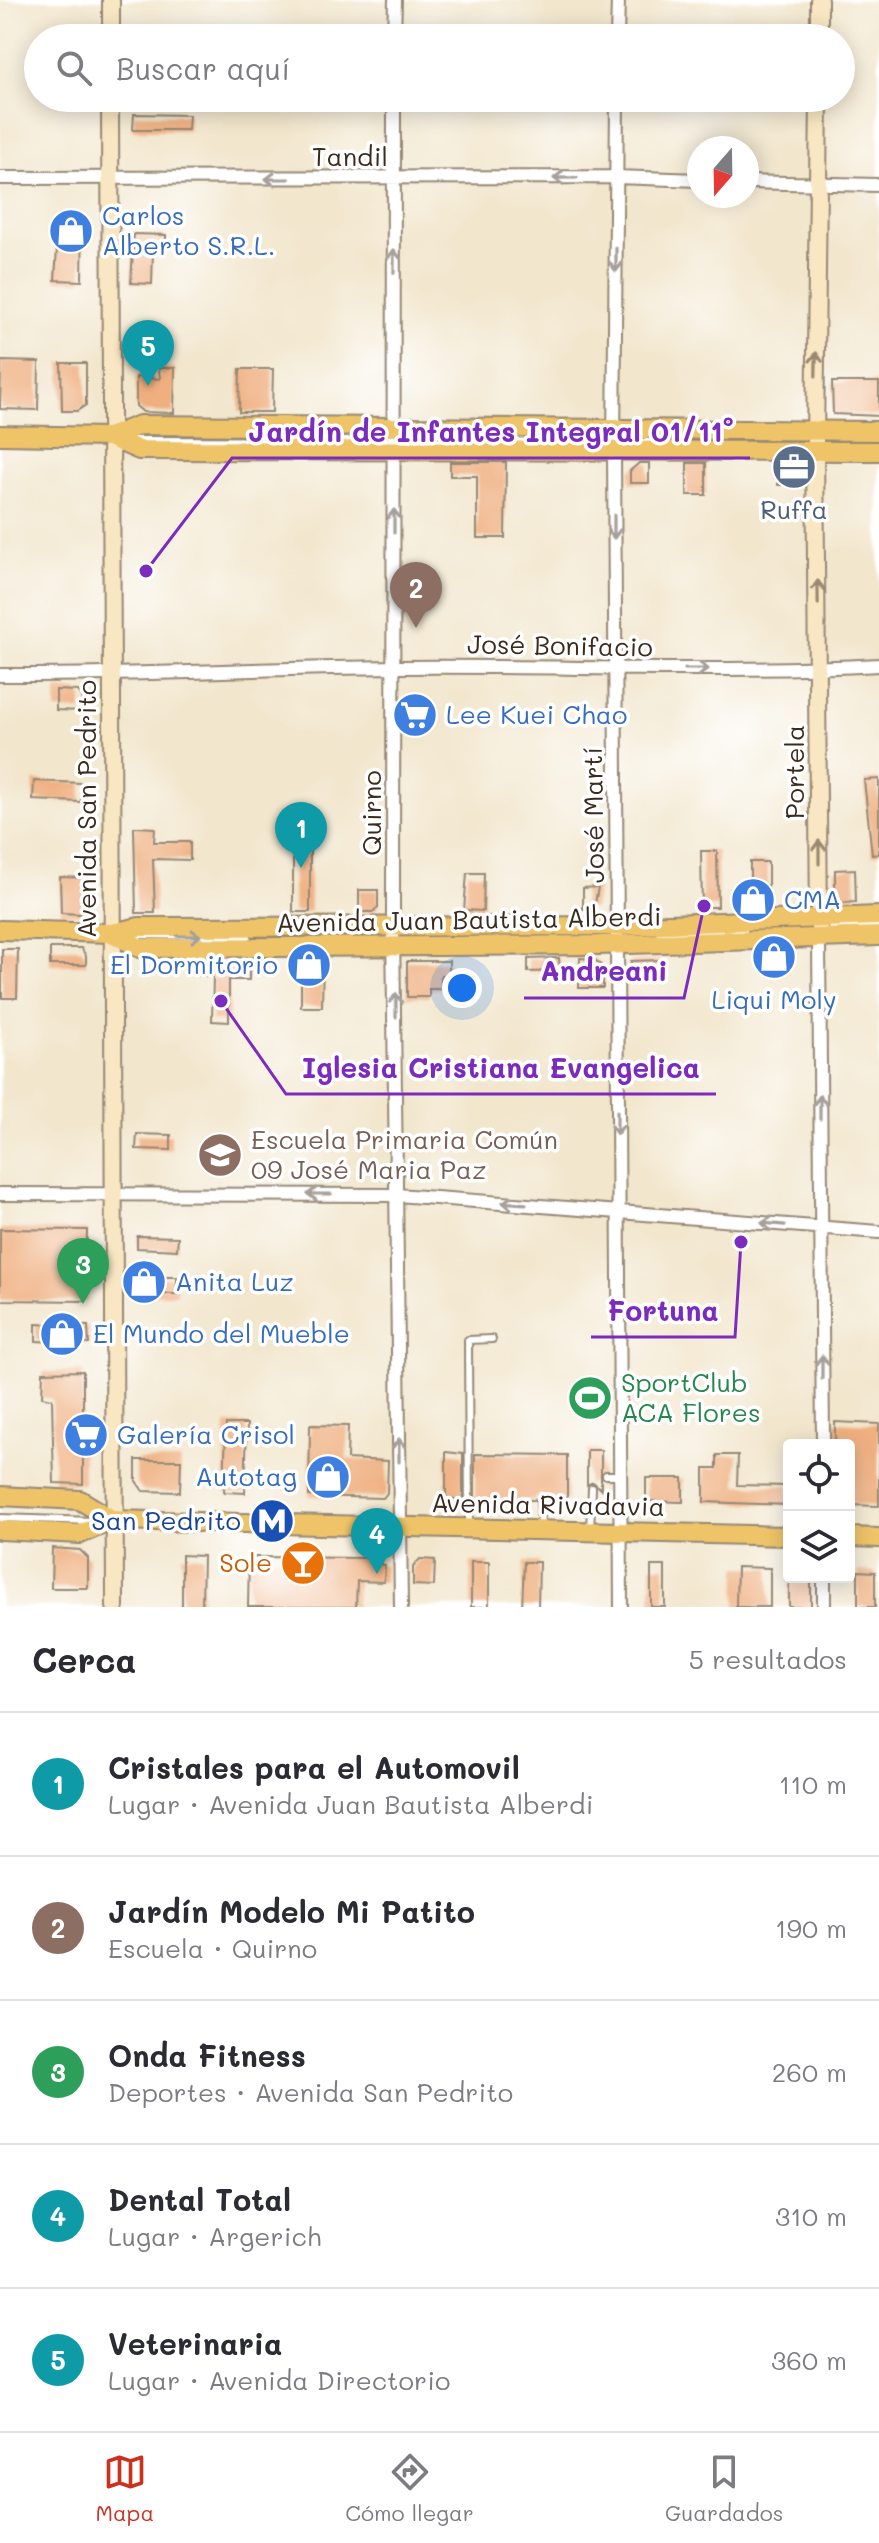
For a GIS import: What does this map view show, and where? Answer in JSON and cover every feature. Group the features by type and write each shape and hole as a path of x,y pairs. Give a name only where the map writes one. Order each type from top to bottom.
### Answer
{"main road":[{"path":"111,0 111,24"},
{"path":"819,0 819,24"},
{"name":"Avenida San Pedrito","path":"110,112 111,1193 115,1607"},
{"name":"Portela","path":"819,112 816,442 819,930"},
{"path":"0,435 109,437 140,425 393,440 816,442 879,451"},
{"path":"614,440 796,451 816,442 879,431"},
{"name":"Avenida Juan Bautista Alberdi","path":"819,930 879,916"},
{"name":"Avenida Juan Bautista Alberdi","path":"0,930 112,933 139,927 394,936 819,930 879,936"},
{"name":"Avenida Rivadavia","path":"0,1496 80,1500 113,1520"},
{"name":"Avenida Rivadavia","path":"0,1530 80,1534 113,1520 783,1536"},
{"path":"855,1537 879,1538"}],"street":[{"path":"394,24 395,0"},
{"path":"617,24 618,0"},
{"name":"Quirno","path":"394,112 394,936 401,1607"},
{"name":"José Martí","path":"617,112 614,440 618,935 613,1475 620,1532 621,1607"},
{"name":"Tandil","path":"0,178 616,177 687,180"},
{"path":"759,182 879,185"},
{"name":"José Bonifacio","path":"0,675 110,676 395,667 615,670 879,665"},
{"name":"Portela","path":"819,930 823,1439"},
{"path":"0,1194 397,1195 879,1232"},
{"path":"824,1583 824,1607"}],"lane":[{"path":"816,442 879,442"},
{"path":"819,930 879,926"},
{"path":"469,1529 473,1479 468,1340 492,1339"},
{"path":"590,1531 592,1488"},
{"path":"540,1500 541,1531"},
{"path":"0,1518 113,1520"}],"building":[{"path":"134,114 189,115 188,130 133,130"},
{"path":"59,215 83,216 82,281 55,280"},
{"path":"134,234 166,235 166,251 153,250 152,284 131,283"},
{"path":"1,361 39,362 38,410 0,409"},
{"path":"61,363 86,363 86,405 77,411 62,411"},
{"path":"159,368 175,368 174,413 143,412 136,406 136,377 160,379"},
{"path":"240,369 273,369 272,412 239,412"},
{"path":"832,382 879,382 879,416 833,414"},
{"path":"450,462 506,462 505,538 477,538 477,476 450,476"},
{"path":"639,463 649,463 649,483 630,483 630,471"},
{"path":"687,463 706,463 706,495 687,495"},
{"path":"778,465 798,465 798,485 778,485"},
{"path":"56,690 78,691 82,696 82,711 56,710"},
{"path":"879,779 879,854 872,855 864,780"},
{"path":"34,781 82,783 81,802 33,800"},
{"path":"310,824 310,912 293,912 293,825"},
{"path":"134,827 155,828 154,842 190,842 190,860 153,859 155,913 136,913"},
{"path":"701,851 717,851 718,907 702,907"},
{"path":"750,862 768,862 768,907 750,907"},
{"path":"855,869 856,902 840,903 835,898 835,870"},
{"path":"467,873 484,873 483,911 464,910"},
{"path":"60,877 88,878 87,905 81,914 61,913"},
{"path":"598,887 594,909 583,909 583,888"},
{"path":"359,890 378,890 378,907 373,912 359,912"},
{"path":"50,948 81,948 86,956 86,965 50,965"},
{"path":"2,949 18,949 17,998 2,998"},
{"path":"775,956 790,956 789,971 774,972"},
{"path":"559,958 560,971 528,972 528,959"},
{"path":"580,958 594,959 603,967 603,988 579,988"},
{"path":"661,960 661,976 628,976 631,961"},
{"path":"323,961 322,1007 301,1007 301,962"},
{"path":"407,961 449,961 449,975 441,975 441,989 429,989 429,997 407,997"},
{"path":"193,962 249,963 249,980 229,980 229,1022 212,1021 213,976 193,975"},
{"path":"137,1134 171,1135 171,1150 136,1149"},
{"path":"0,1229 87,1230 86,1301 0,1300"},
{"path":"137,1236 178,1237 177,1250 137,1248"},
{"path":"135,1277 177,1277 177,1294 135,1294"},
{"name":"El Mundo del Mueble","path":"36,1324 88,1326 89,1344 36,1341"},
{"path":"83,1371 83,1484 54,1483 52,1399 42,1397 43,1372"},
{"path":"835,1422 879,1424 879,1506 855,1505 855,1439 835,1439"},
{"path":"226,1424 247,1424 245,1493 224,1492"},
{"name":"Autotag","path":"310,1425 348,1426 347,1459 388,1461 387,1493 383,1498 309,1496"},
{"path":"587,1450 601,1450 601,1489 593,1482 587,1485"},
{"path":"446,1452 463,1454 463,1499 446,1499"},
{"path":"475,1454 567,1455 567,1500 546,1500 541,1494 534,1500 475,1499"},
{"path":"717,1455 738,1455 737,1485 783,1486 783,1505 704,1502 704,1468 717,1468"},
{"path":"136,1460 181,1460 180,1492 143,1491 136,1481"},
{"path":"646,1478 683,1478 683,1502 646,1501"},
{"path":"52,1548 80,1550 88,1558 88,1588 51,1588"},
{"path":"182,1555 203,1556 202,1607 182,1607"},
{"path":"249,1557 369,1558 385,1566 384,1582 357,1581 356,1607 248,1607"},
{"path":"420,1559 435,1560 434,1586 413,1585 413,1567"},
{"path":"471,1562 489,1562 489,1607 471,1607"},
{"path":"524,1562 539,1562 538,1607 522,1607"},
{"path":"651,1566 665,1566 665,1607 651,1607"},
{"path":"737,1567 770,1568 770,1607 736,1607"},
{"path":"858,1571 875,1572 875,1607 858,1607"},
{"path":"789,1583 811,1583 811,1607 789,1607"}],"place":[{"name":"Carlos Alberto S.R.L.","path":"71,231"},
{"name":"Veterinaria","path":"148,386"},
{"name":"Ruffa","path":"794,467"},
{"name":"Jardín de Infantes Integral 01/11°","path":"146,571"},
{"name":"Jardín Modelo Mi Patito","path":"416,628"},
{"name":"Lee Kuei Chao","path":"415,715"},
{"name":"Cristales para el Automovil","path":"301,868"},
{"name":"CMA","path":"753,900"},
{"name":"Andreani","path":"704,906"},
{"name":"Liqui Moly","path":"774,957"},
{"name":"El Dormitorio","path":"309,965"},
{"name":"Iglesia Cristiana Evangelica","path":"221,1001"},
{"name":"Escuela Primaria Común 09 José Maria Paz","path":"220,1155"},
{"name":"Fortuna","path":"741,1242"},
{"name":"Anita Luz","path":"144,1282"},
{"name":"Onda Fitness","path":"83,1304"},
{"name":"El Mundo del Mueble","path":"62,1334"},
{"name":"SportClub ACA Flores","path":"590,1398"},
{"name":"Galería Crisol","path":"86,1435"},
{"name":"Autotag","path":"328,1477"},
{"name":"San Pedrito","path":"272,1521"},
{"name":"Sole","path":"303,1563"},
{"name":"Dental Total","path":"377,1574"}]}
